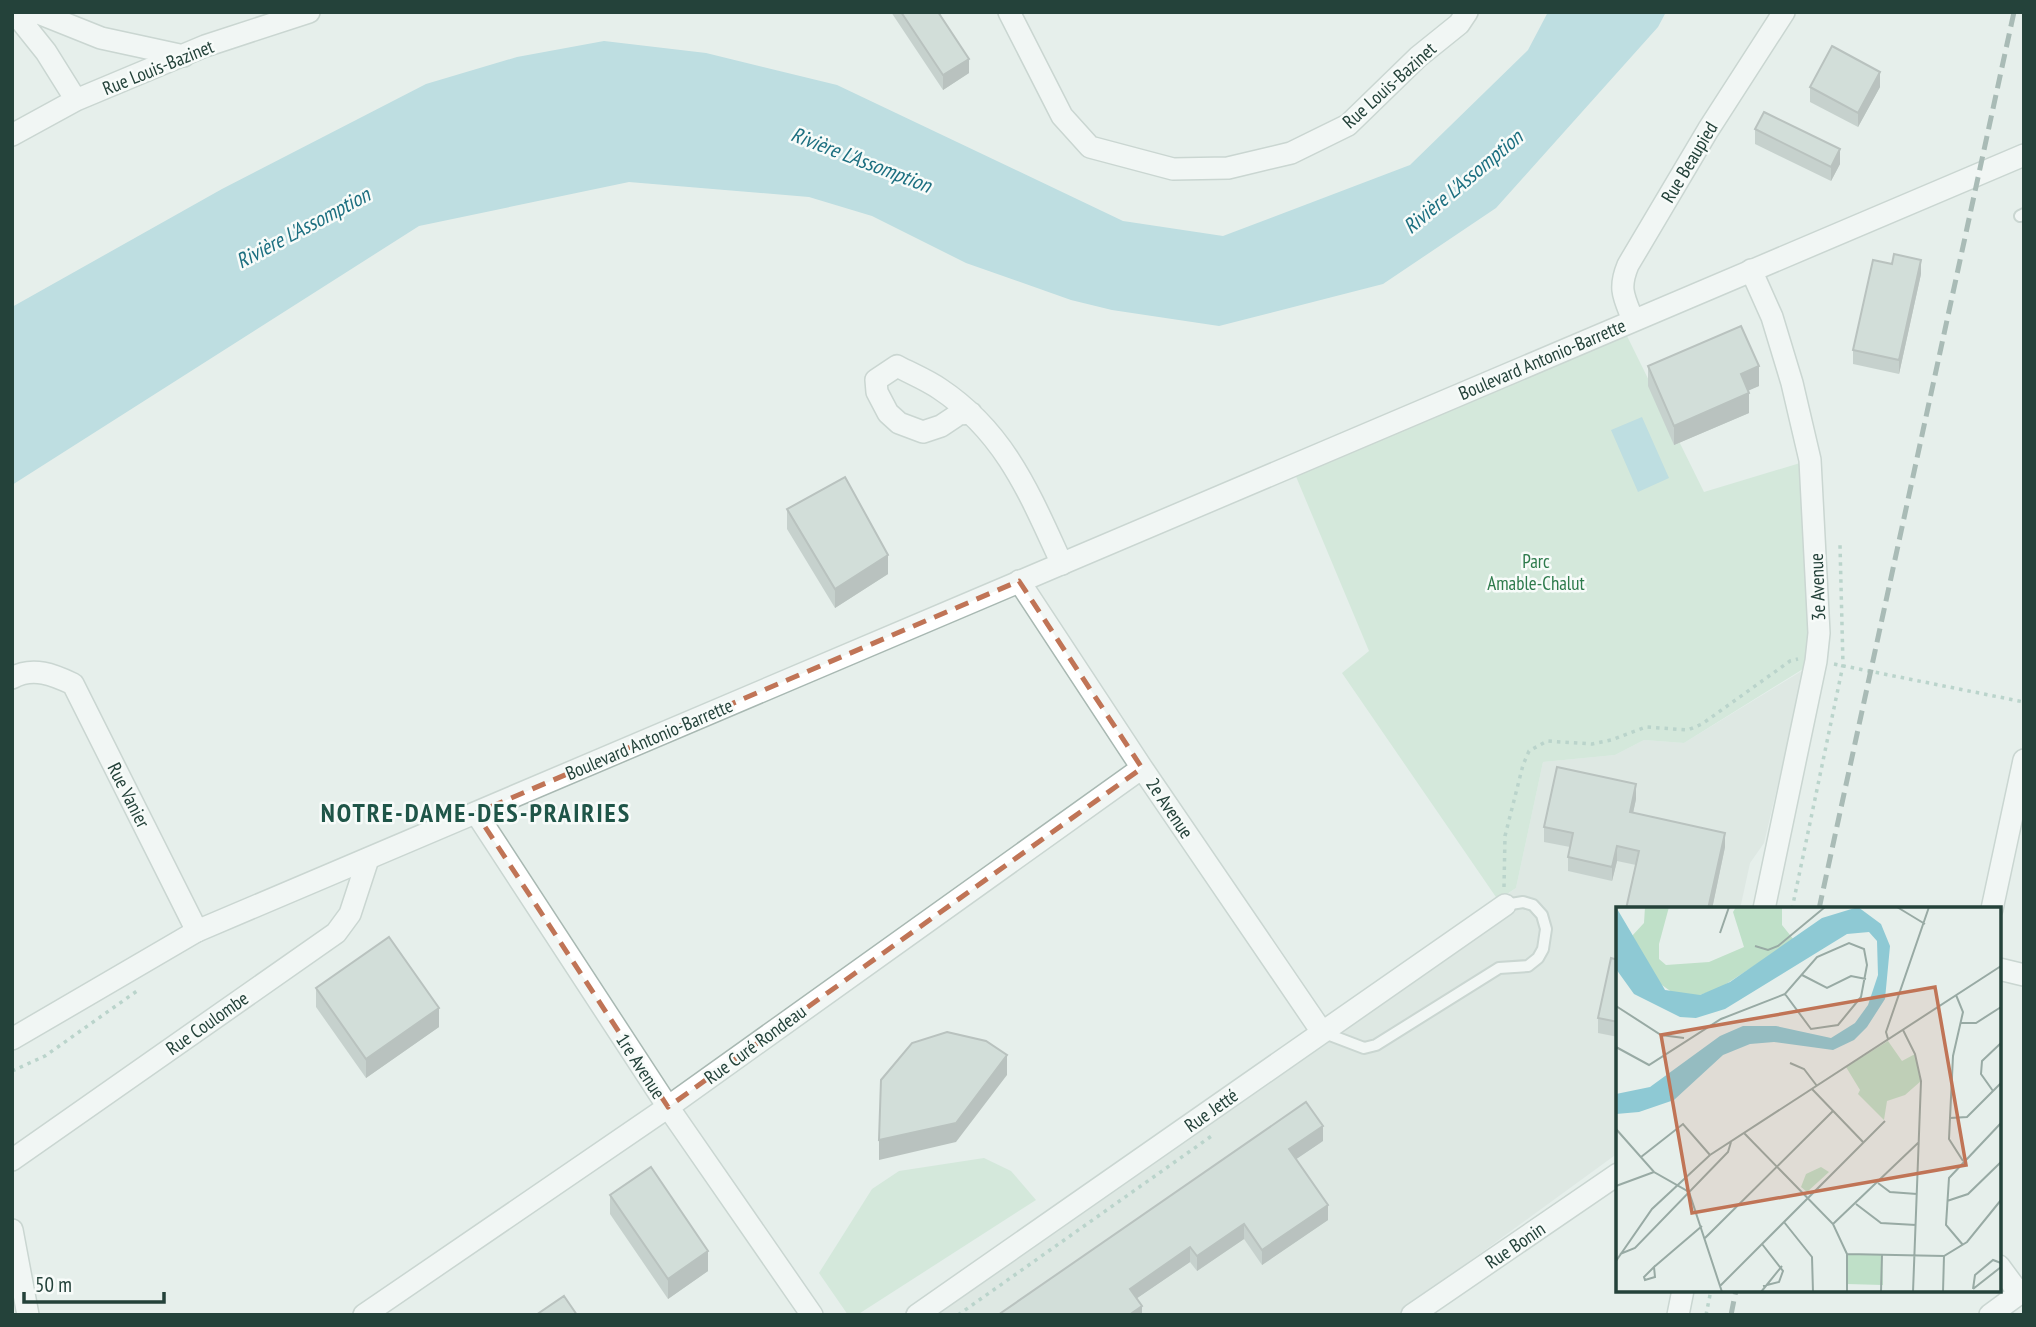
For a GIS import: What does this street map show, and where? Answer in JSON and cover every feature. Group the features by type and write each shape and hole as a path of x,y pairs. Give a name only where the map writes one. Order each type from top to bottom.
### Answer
{"street":[{"path":"15,12 46,52 76,100"},
{"path":"36,12 101,38 184,56"},
{"name":"Rue Louis-Bazinet","path":"12,135 76,100 205,46 309,12"},
{"name":"Rue Louis-Bazinet","path":"1009,12 1062,116 1090,146 1160,166 1186,169 1228,168 1291,153 1348,125 1418,57 1458,24 1467,12"},
{"name":"Rue Beaupied","path":"1633,320 1621,291 1622,278 1628,265 1708,130 1784,12"},
{"name":"Boulevard Antonio-Barrette","path":"12,1039 197,931 2024,155"},
{"name":"3e Avenue","path":"1751,270 1772,317 1792,383 1810,460 1818,621 1816,662 1764,907"},
{"path":"971,413 989,429 1024,482 1062,564"},
{"name":"2e Avenue","path":"1020,582 1142,768 1322,1032"},
{"name":"Rue Vanier","path":"12,678 20,673 48,672 73,684 197,931"},
{"path":"1992,907 2024,760"},
{"name":"Rue Curé Rondeau","path":"364,1315 668,1107 1142,768"},
{"name":"1re Avenue","path":"476,813 668,1107 812,1315"},
{"name":"Rue Coulombe","path":"12,1160 336,933 350,914 368,859"},
{"name":"Rue Jetté","path":"917,1315 1505,905"},
{"path":"2001,969 2024,975"},
{"name":"Rue Bonin","path":"1412,1315 1616,1175"},
{"path":"12,1230 28,1315"},
{"path":"1990,1315 2022,1292 2001,1268"},
{"path":"1678,1315 1683,1292"}],"lane":[{"path":"1322,1032 1364,1048 1376,1045 1499,968 1528,966 1538,958 1543,949 1546,929 1542,915 1533,905 1523,902 1505,905"}],"path":[{"name":"3e Avenue","path":"1792,907 1843,665 1840,545"},
{"path":"1843,665 2024,702"},
{"path":"12,1071 45,1056 142,987"},
{"path":"1706,1315 1711,1292"}],"highlighted area":[{"path":"1019,581 1142,768 668,1107 476,813"}],"shaded area":[{"path":"1805,669 1764,843 1750,863 1740,907 1616,907 1616,1154 1463,1266 1469,1276 1412,1315 917,1315 1516,888 1543,762 1615,755 1644,740 1684,743"}],"green space":[{"name":"Parc Amable-Chalut","path":"1626,334 1704,492 1810,460 1816,661 1684,743 1644,740 1615,755 1543,762 1516,888 1498,900 1342,673 1369,651 1292,467"},
{"path":"984,1158 1011,1171 1036,1200 857,1315 848,1315 819,1273 872,1189 899,1171"}],"water":[{"name":"Rivière L'Assomption","path":"1548,12 1666,12 1658,27 1496,208 1383,284 1219,326 1112,310 1071,300 966,263 872,216 809,197 629,182 419,226 12,485 12,307 222,189 426,84 517,57 604,41 706,53 837,85 1123,221 1223,236 1410,165 1528,50"},
{"path":"1642,417 1669,478 1638,492 1611,430"}],"building":[{"path":"901,12 938,12 969,59 943,75"},
{"path":"1832,46 1880,72 1858,113 1810,87"},
{"path":"1764,112 1840,149 1831,167 1755,129"},
{"path":"1894,254 1921,260 1899,360 1853,350 1873,260 1892,264"},
{"path":"1741,326 1759,366 1741,374 1749,393 1674,426 1648,366"},
{"path":"845,477 888,555 835,589 787,509"},
{"path":"1557,767 1636,784 1630,812 1725,833 1708,907 1626,907 1639,851 1617,846 1612,867 1568,857 1573,833 1544,827"},
{"path":"389,937 439,1008 366,1059 316,988"},
{"path":"1611,958 1616,959 1616,1022 1598,1018"},
{"path":"947,1032 986,1041 1007,1055 956,1123 879,1140 881,1080 912,1043"},
{"path":"1306,1102 1323,1126 1289,1149 1328,1205 1262,1250 1244,1224 1197,1256 1190,1247 1130,1289 1142,1306 1129,1315 998,1315"},
{"path":"651,1167 708,1251 668,1279 610,1195"},
{"path":"564,1296 577,1315 536,1315"}],"railway":[{"path":"1819,907 2014,12"},
{"path":"1731,1315 1736,1292"}],"district":[{"name":"NOTRE-DAME-DES-PRAIRIES","path":"476,813"}]}
